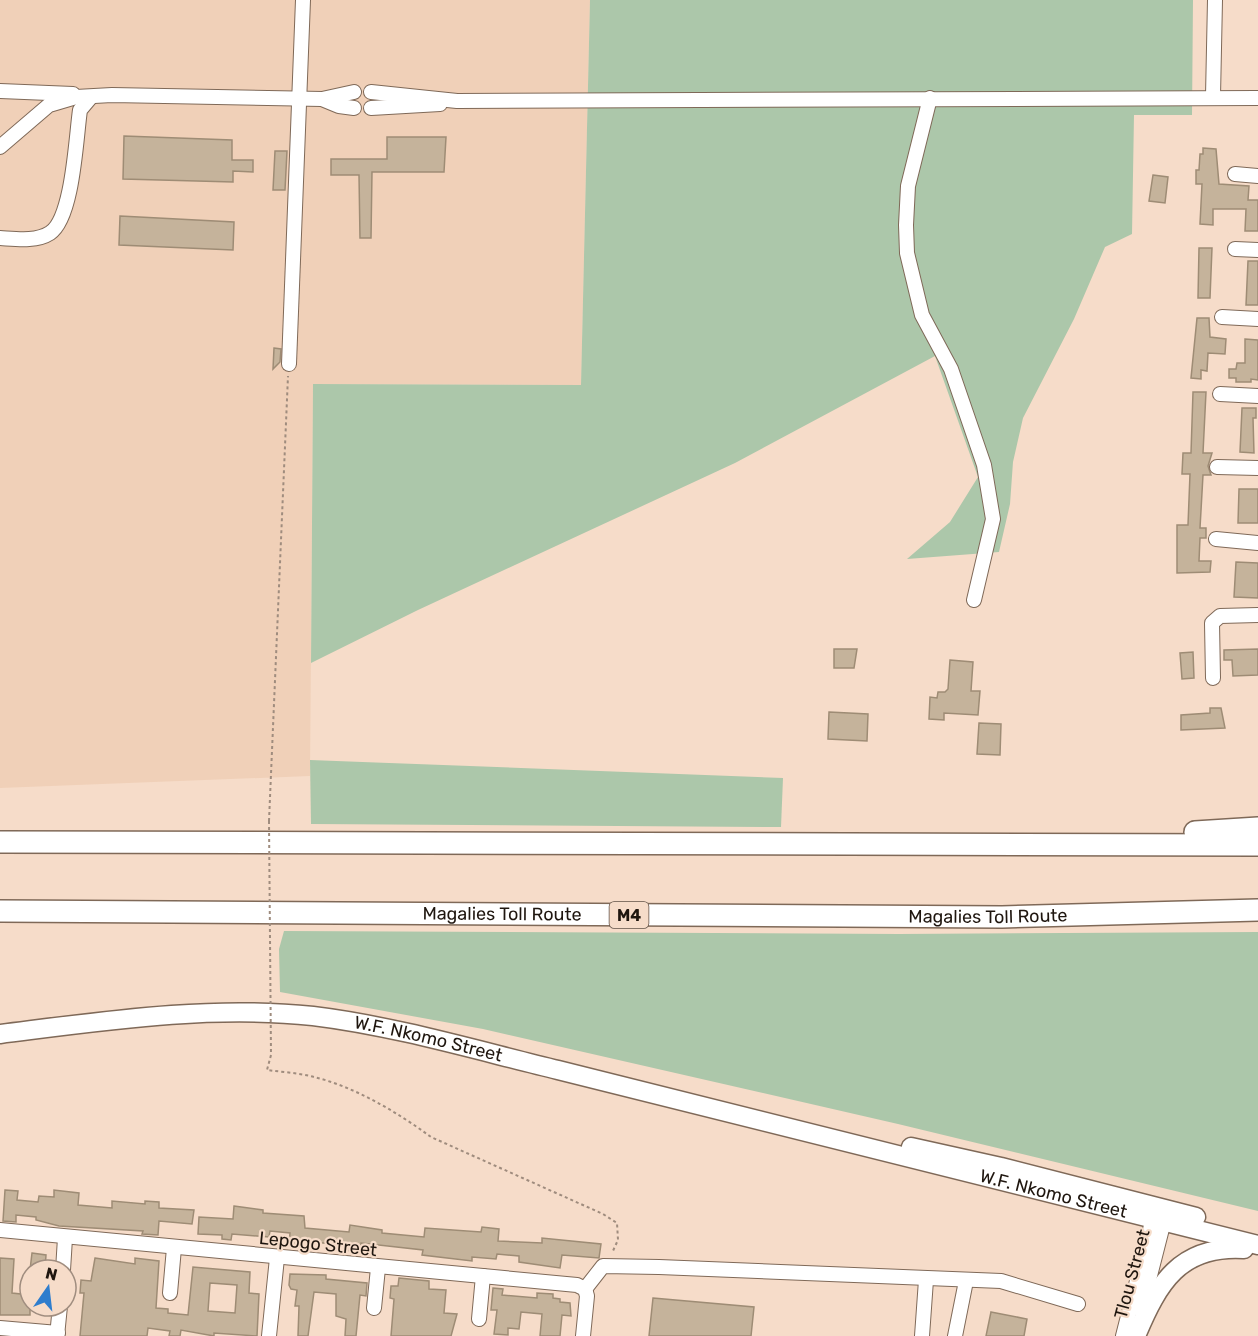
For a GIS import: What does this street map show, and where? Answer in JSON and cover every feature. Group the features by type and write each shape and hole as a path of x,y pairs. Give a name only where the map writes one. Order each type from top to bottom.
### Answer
{"highway":[{"path":"1006,846 1258,828"},
{"path":"0,842 1258,845"},
{"name":"Magalies Toll Route","path":"0,911 1002,916 1258,910"},
{"path":"1002,916 1258,918"}],"main road":[{"name":"W.F. Nkomo Street","path":"0,1034 175,1014 243,1012 314,1017 450,1044 849,1141 889,1154 1160,1215 1258,1234"},
{"name":"W.F. Nkomo Street","path":"1160,1215 1258,1245"},
{"path":"1135,1336 1161,1286 1177,1267 1191,1258 1221,1248 1258,1250"}],"street":[{"path":"289,364 303,0"},
{"path":"1213,96 1215,0"},
{"path":"0,91 322,99 354,92"},
{"path":"371,92 457,101 1213,96 1258,98"},
{"path":"0,147 49,105 61,100 112,95"},
{"path":"0,238 39,238 57,227 65,212 80,110 91,97"},
{"path":"930,98 908,186 906,225 908,253 922,315 958,387 987,476 993,519 974,600"},
{"path":"322,99 339,106 354,108"},
{"path":"371,108 439,105 457,101"},
{"path":"1234,174 1258,176"},
{"path":"1234,249 1258,250"},
{"path":"1222,317 1258,320"},
{"path":"1220,394 1258,396"},
{"path":"1217,467 1258,468"},
{"path":"1216,539 1258,543"},
{"path":"1213,678 1212,623 1224,616 1258,615"},
{"name":"Tlou Street","path":"1123,1336 1160,1215"},
{"name":"Tlou Street","path":"1135,1336 1160,1215"},
{"name":"Lepogo Street","path":"0,1230 378,1268 562,1283 585,1289"},
{"path":"64,1258 66,1238"},
{"path":"170,1293 174,1248"},
{"path":"269,1336 277,1258"},
{"path":"583,1336 587,1296 585,1289 603,1266 926,1280 1001,1281 1078,1304"},
{"path":"374,1308 378,1268"},
{"path":"479,1319 483,1276"},
{"path":"922,1336 926,1280"},
{"path":"955,1336 966,1281"},
{"path":"0,1328 57,1334 59,1318"}],"path":[{"path":"289,364 269,795 272,962 270,1055 267,1070 314,1077 348,1089 406,1119 431,1137 603,1214 617,1223 618,1240 603,1266"}],"shaded area":[{"path":"0,0 590,0 581,385 313,384 310,776 0,788"}],"green space":[{"path":"590,0 1193,0 1192,115 1134,115 1132,234 1105,247 1074,319 1023,418 1013,462 1010,504 999,552 907,559 950,522 978,477 935,356 735,463 418,610 311,663 313,384 581,385"},
{"path":"310,760 783,778 781,827 311,824"},
{"path":"284,931 899,934 1258,932 1258,1211 898,1124 483,1029 280,992 279,949"}],"building":[{"path":"124,136 232,140 232,160 253,160 253,172 233,171 233,182 123,179"},
{"path":"387,137 446,137 444,172 372,172 371,238 360,238 359,175 331,175 331,159 387,159"},
{"path":"1203,148 1216,149 1219,184 1249,186 1248,200 1258,200 1258,231 1245,231 1246,209 1213,209 1213,225 1200,224 1202,184 1196,184 1196,170 1199,170 1200,154 1203,154"},
{"path":"275,151 287,151 285,190 273,190"},
{"path":"1153,175 1168,177 1165,203 1149,201"},
{"path":"120,216 234,222 233,250 119,245"},
{"path":"1199,248 1212,248 1210,298 1198,298"},
{"path":"1248,261 1258,261 1258,305 1246,305"},
{"path":"1197,318 1209,318 1210,337 1226,339 1225,354 1208,353 1207,371 1201,370 1201,379 1191,378"},
{"path":"1245,339 1258,340 1258,380 1236,382 1236,378 1229,378 1229,369 1236,369 1237,363 1245,363"},
{"path":"274,348 281,349 280,362 273,369"},
{"path":"1193,392 1206,392 1203,453 1212,453 1208,466 1211,475 1203,475 1200,528 1206,528 1206,538 1200,538 1199,561 1211,561 1210,572 1177,573 1177,525 1188,525 1190,474 1182,474 1183,453 1191,453"},
{"path":"1242,408 1256,408 1256,418 1253,418 1254,453 1240,452"},
{"path":"1239,489 1258,489 1258,523 1238,523"},
{"path":"1236,562 1258,563 1258,598 1234,597"},
{"path":"834,649 857,649 854,668 834,668"},
{"path":"1258,649 1258,675 1233,676 1232,660 1224,660 1224,650"},
{"path":"1193,652 1194,678 1182,679 1180,653"},
{"path":"950,660 973,662 971,691 980,691 978,715 944,713 944,720 929,719 930,697 937,698 938,692 945,692 948,689"},
{"path":"1210,708 1221,708 1225,728 1181,730 1181,715 1210,713"},
{"path":"829,712 868,714 867,741 828,739"},
{"path":"979,723 1001,724 1000,755 977,754"},
{"path":"5,1190 18,1191 17,1200 38,1202 39,1196 54,1197 54,1190 79,1193 78,1205 112,1208 112,1201 145,1204 145,1201 159,1202 159,1208 194,1210 192,1224 159,1221 158,1235 142,1234 143,1231 59,1226 36,1220 36,1217 16,1215 16,1222 3,1221"},
{"path":"234,1206 263,1210 263,1213 304,1216 305,1228 349,1232 350,1225 382,1230 382,1233 424,1237 425,1228 481,1232 482,1227 499,1229 498,1241 542,1243 542,1238 601,1244 599,1258 562,1255 560,1268 519,1262 519,1256 497,1254 496,1259 472,1257 472,1261 422,1255 423,1250 361,1243 360,1252 344,1250 344,1245 302,1241 301,1247 289,1246 290,1233 270,1231 269,1237 232,1234 231,1240 222,1239 222,1235 198,1234 199,1217 233,1219"},
{"path":"32,1253 46,1255 46,1258 31,1258"},
{"path":"0,1258 14,1259 12,1293 18,1294 18,1315 0,1315"},
{"path":"95,1258 135,1264 135,1258 159,1261 156,1308 168,1309 168,1313 188,1315 193,1267 250,1272 249,1293 259,1294 257,1336 214,1333 214,1336 181,1330 180,1336 169,1336 170,1331 148,1328 147,1336 80,1336 84,1293 80,1293 81,1280 91,1281","holes":["210,1283 237,1285 235,1313 208,1311"]},
{"path":"290,1274 326,1275 326,1279 367,1283 366,1296 360,1295 356,1336 345,1336 346,1319 336,1316 336,1294 314,1292 308,1336 298,1336 299,1306 295,1306 297,1290 291,1289 289,1285"},
{"path":"399,1278 429,1281 429,1289 446,1290 444,1313 457,1314 451,1336 391,1336 394,1299 390,1298 391,1286 398,1286"},
{"path":"493,1288 503,1289 502,1295 537,1298 537,1293 553,1294 553,1298 560,1299 560,1302 570,1303 571,1316 562,1315 560,1336 540,1336 542,1314 521,1312 519,1329 508,1328 508,1335 494,1334 497,1310 491,1310"},
{"path":"653,1298 754,1307 751,1336 649,1336"},
{"path":"991,1312 1027,1319 1024,1336 986,1336"}]}
